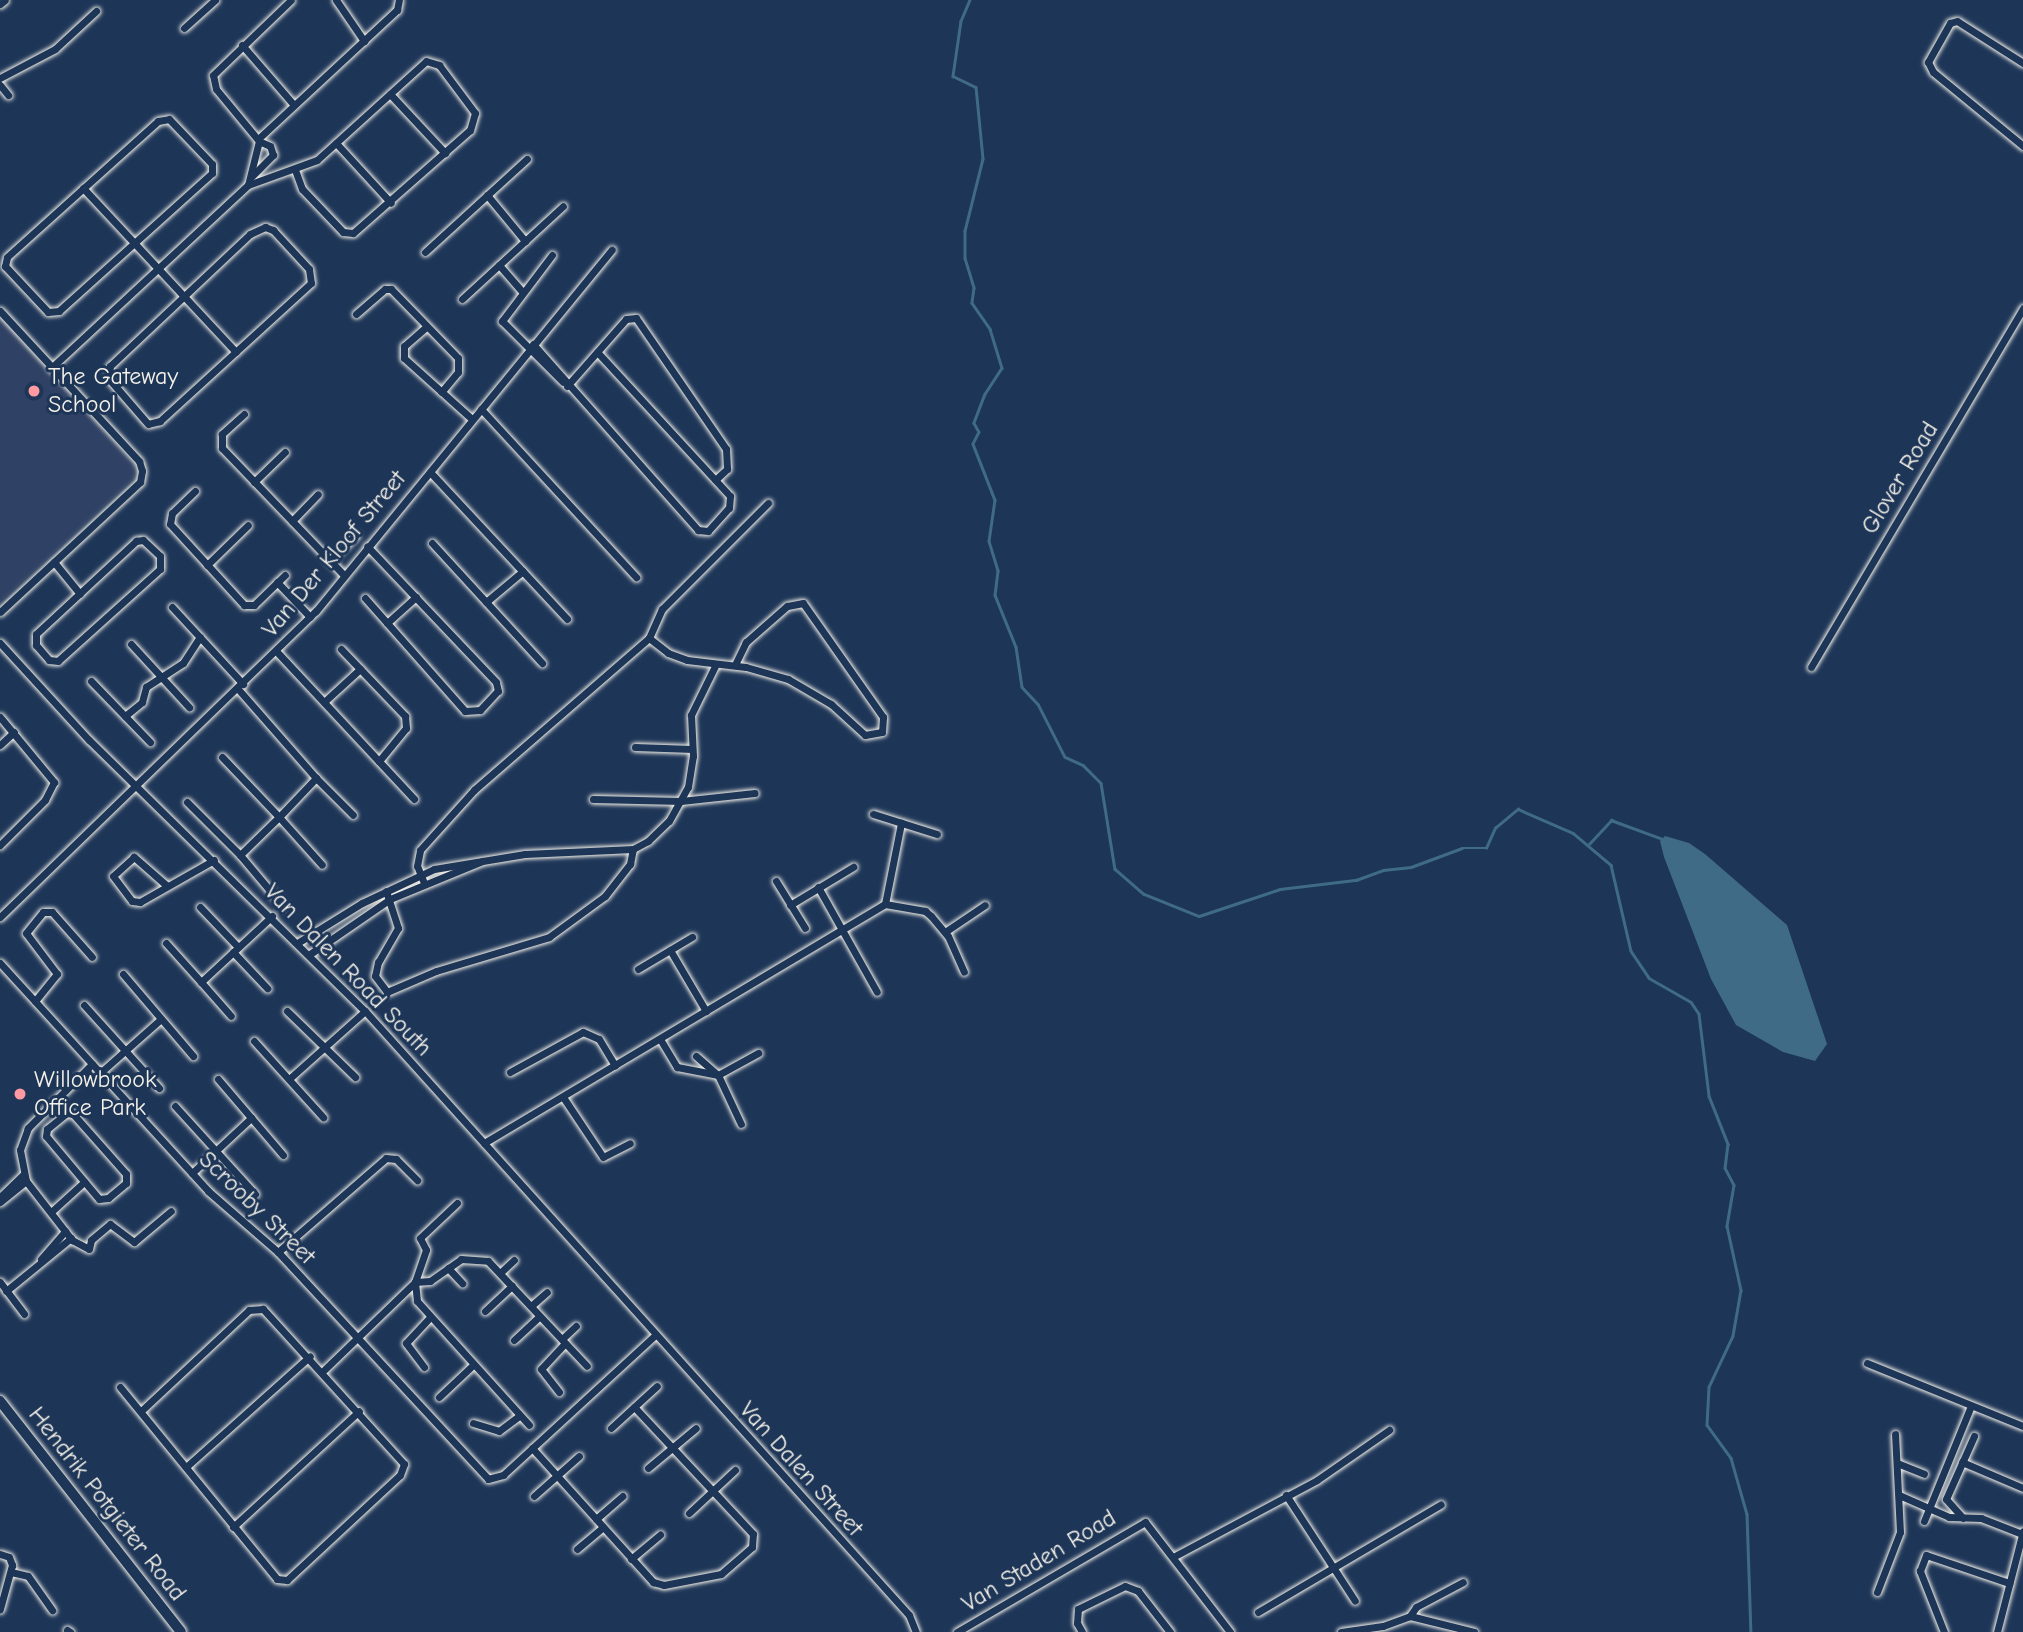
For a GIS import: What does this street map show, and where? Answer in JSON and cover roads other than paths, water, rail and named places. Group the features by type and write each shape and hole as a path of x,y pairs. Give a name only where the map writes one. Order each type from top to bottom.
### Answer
{"main road":[{"name":"Hendrik Potgieter Road","path":"0,1401 181,1632"}],"street":[{"path":"0,4 5,0"},
{"path":"184,28 215,0"},
{"path":"51,368 159,269 273,156 270,146 258,140 213,83 215,70 291,0"},
{"path":"336,0 364,41"},
{"path":"249,181 258,140 397,10 399,0"},
{"path":"0,78 55,49 96,11"},
{"path":"2023,64 1957,21 1950,23 1928,62 1933,72 2023,146"},
{"path":"242,45 294,105"},
{"path":"249,181 295,170 317,160 426,61 439,65 477,118 445,153 391,203 348,234 302,189 295,170"},
{"path":"0,85 8,95"},
{"path":"390,94 445,153"},
{"path":"158,121 173,121 212,164 212,173 136,244 59,311 43,308 4,262 158,121"},
{"path":"336,143 391,203"},
{"path":"425,253 527,159"},
{"path":"83,188 236,352"},
{"path":"487,195 525,241"},
{"path":"462,299 563,206"},
{"path":"265,227 273,230 309,269 311,283 160,421 148,424 108,379 108,370 185,296 250,234 265,227"},
{"name":"Van Der Kloof Street","path":"0,917 134,784 277,652 310,617 612,250"},
{"path":"552,254 502,321 531,347 702,532 724,515 730,502 715,481 597,352"},
{"path":"499,265 522,291"},
{"path":"356,314 388,288 460,364 442,392"},
{"name":"Glover Road","path":"1811,667 2023,308"},
{"path":"0,311 139,461 142,471 139,482 0,612"},
{"path":"565,384 626,319 640,321 726,449 727,469 715,481"},
{"path":"426,327 402,352 472,419"},
{"path":"481,409 636,577"},
{"path":"244,414 222,434 220,442 254,482 344,575"},
{"path":"254,482 285,452"},
{"path":"430,471 567,619"},
{"path":"195,491 169,522 206,565 248,606 285,575"},
{"path":"292,521 318,494"},
{"path":"422,879 420,850 474,790 649,638 662,609 768,503"},
{"path":"206,565 248,525"},
{"path":"329,561 356,535"},
{"path":"136,541 149,543 160,556 160,569 53,662 36,645 36,634 80,594 136,541"},
{"path":"432,543 542,663"},
{"path":"365,598 465,711 480,710 498,685 367,546"},
{"path":"54,562 80,594"},
{"path":"486,602 523,571"},
{"path":"277,582 310,617"},
{"path":"387,623 416,597"},
{"path":"649,638 668,653 715,666 735,665 768,672 808,688 865,734 883,732 883,717 803,603 787,606 746,642 735,665"},
{"path":"172,607 316,778 353,815"},
{"path":"125,716 142,702 146,687 163,679 183,663 200,637"},
{"name":"Van Dalen Road South","path":"0,643 134,784 299,942 365,1011 654,1336"},
{"path":"131,644 189,707"},
{"path":"341,649 401,711 407,723 379,761"},
{"path":"277,652 414,799"},
{"path":"299,942 422,879 489,858 634,849 660,832 681,801 692,771 691,715 715,666"},
{"path":"324,702 360,668"},
{"path":"91,681 150,742"},
{"path":"0,717 53,776 51,793 0,845"},
{"path":"0,745 14,732"},
{"path":"635,747 692,749"},
{"path":"222,757 322,865"},
{"path":"240,855 316,778"},
{"path":"593,799 681,801 755,793"},
{"path":"187,802 240,855 283,905"},
{"path":"873,814 937,834"},
{"path":"885,904 901,823"},
{"path":"388,895 398,928 378,961 375,976 387,992 436,971 549,937 605,896 630,863 634,849"},
{"path":"166,885 134,857 113,876 135,902 150,898 166,885 214,860"},
{"path":"790,905 853,867"},
{"path":"776,881 805,928"},
{"path":"818,887 877,992"},
{"path":"310,954 388,895"},
{"path":"484,1143 885,904 925,911 945,932 964,972"},
{"path":"945,932 985,905"},
{"path":"200,907 267,988"},
{"path":"35,1001 57,974 26,933 43,912 52,912 92,957"},
{"path":"201,982 272,916"},
{"path":"638,969 692,937"},
{"path":"166,943 231,1016"},
{"path":"670,950 706,1011"},
{"name":"Scrooby Street","path":"0,963 192,1173 278,1252 488,1479 503,1475 532,1448"},
{"path":"123,974 193,1056"},
{"path":"84,1005 159,1088"},
{"path":"289,1079 365,1011"},
{"path":"286,1012 355,1077"},
{"path":"100,1073 160,1020"},
{"path":"510,1072 583,1032 600,1039 615,1066"},
{"path":"660,1039 677,1067 718,1075 758,1054"},
{"path":"254,1041 323,1117"},
{"path":"695,1056 718,1075 741,1124"},
{"path":"92,1064 28,1128 20,1150 25,1177 68,1235 89,1250 91,1240 110,1224 134,1242 171,1211"},
{"path":"218,1079 283,1155"},
{"path":"563,1097 603,1157 630,1143"},
{"path":"175,1106 255,1194"},
{"path":"67,1112 73,1114 127,1179 104,1200 85,1182 45,1133 67,1112"},
{"path":"192,1173 251,1118"},
{"path":"278,1252 386,1158 396,1159 417,1180"},
{"path":"0,1197 25,1177"},
{"path":"0,1202 25,1177"},
{"path":"51,1212 85,1182"},
{"path":"324,1370 415,1282 426,1252 421,1236 457,1203"},
{"path":"6,1291 68,1235"},
{"path":"415,1282 430,1281 464,1258 482,1259 500,1273 587,1366"},
{"path":"500,1273 514,1260"},
{"path":"448,1268 462,1283"},
{"path":"0,1282 24,1314"},
{"path":"415,1282 417,1301 429,1318 529,1425"},
{"path":"485,1311 512,1286"},
{"path":"531,1307 547,1292"},
{"path":"120,1387 142,1410 272,1577 287,1580 403,1471 400,1455 324,1370 270,1312 256,1308 142,1410"},
{"path":"514,1340 540,1316"},
{"path":"424,1367 406,1343 429,1318"},
{"path":"559,1392 541,1369 576,1326"},
{"path":"634,1407 755,1539 721,1574 657,1584 631,1559 532,1448 654,1336"},
{"name":"Van Dalen Street","path":"654,1336 909,1615 915,1631"},
{"path":"186,1467 310,1356"},
{"path":"1867,1363 2023,1426"},
{"path":"439,1397 473,1365"},
{"path":"611,1428 657,1386"},
{"path":"1924,1521 1971,1406"},
{"path":"233,1527 359,1411"},
{"path":"473,1423 499,1431 520,1415"},
{"path":"648,1468 695,1428"},
{"path":"1218,1632 1228,1629 1173,1558 1286,1495 1389,1430"},
{"path":"1877,1592 1899,1538 1895,1434"},
{"path":"1963,1518 1946,1499 1974,1436"},
{"path":"534,1496 579,1456"},
{"path":"1962,1462 2023,1488"},
{"path":"1897,1463 1924,1474"},
{"path":"690,1513 736,1469"},
{"path":"1286,1495 1355,1601"},
{"path":"1899,1495 1929,1509 1963,1518 1981,1518 2022,1532 1997,1632"},
{"path":"596,1519 622,1496"},
{"path":"1258,1612 1441,1504"},
{"name":"Van Staden Road","path":"957,1632 1140,1523 1150,1525 1173,1558"},
{"path":"577,1549 603,1527"},
{"path":"631,1559 660,1535"},
{"path":"1944,1632 1920,1571 1929,1553 2009,1583"},
{"path":"0,1554 9,1557 11,1572 0,1609"},
{"path":"11,1572 28,1576 52,1610"},
{"path":"1410,1616 1416,1607 1463,1581"},
{"path":"1082,1632 1077,1623 1078,1609 1125,1586 1138,1591 1170,1632"},
{"path":"1341,1632 1410,1616 1474,1632"}],"waterway":[{"path":"970,0 961,21 953,76 976,87 983,159 965,231 965,258 974,288 972,303 990,329 1002,368 985,394 974,423 979,432 973,444 995,500 989,541 998,571 995,595 1016,647 1022,687 1038,704 1065,757 1083,765 1101,783 1115,869 1144,894 1199,916 1280,889 1356,880 1383,870 1411,867 1462,848 1486,848 1495,828 1518,809 1573,833 1611,865 1631,951 1649,978 1691,1002 1699,1014 1709,1096 1728,1144 1725,1168 1734,1185 1727,1226 1741,1290 1733,1336 1709,1387 1707,1425 1731,1458 1747,1514 1751,1632"},
{"path":"1589,844 1611,820 1663,839"}],"place":[{"name":"The Gateway School","path":"34,391"},
{"name":"Willowbrook Office Park","path":"20,1094"}]}
